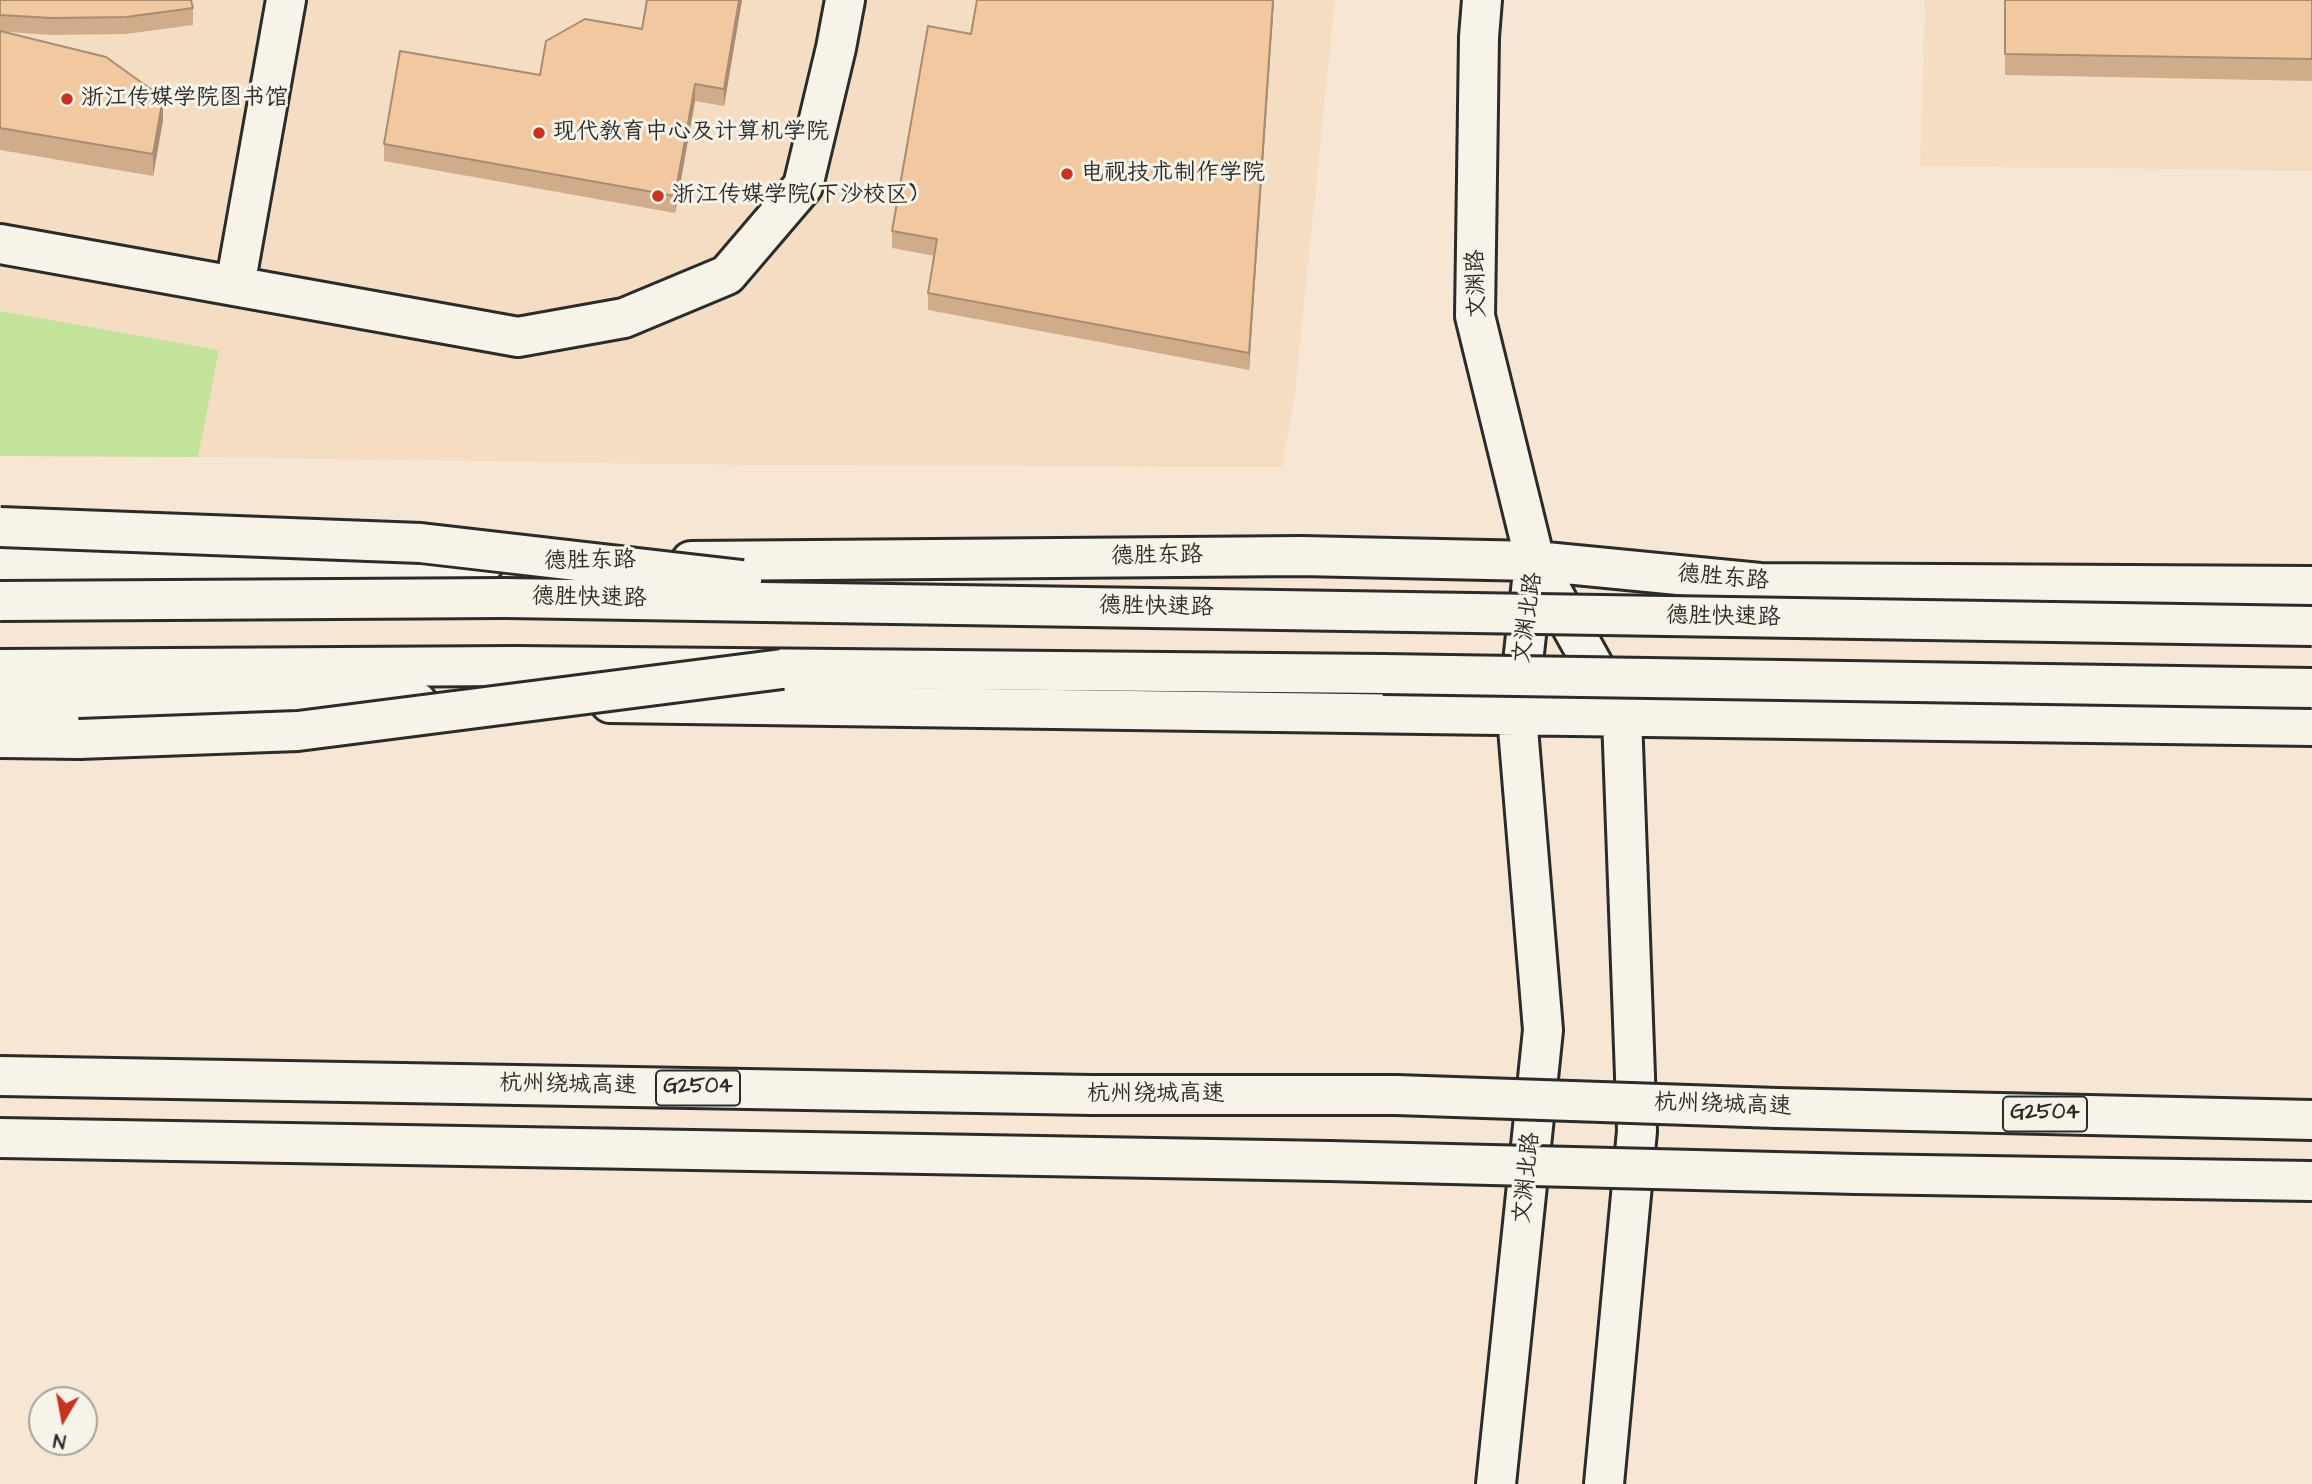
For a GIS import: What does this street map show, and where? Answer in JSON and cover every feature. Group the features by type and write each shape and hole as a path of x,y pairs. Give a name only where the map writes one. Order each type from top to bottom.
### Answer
{"main road":[{"path":"234,286 286,0"},
{"path":"0,244 518,337 624,318 727,275 803,186 845,0"},
{"name":"文渊路","path":"1482,0 1479,37 1475,316 1535,561"},
{"path":"0,527 421,543 967,606"},
{"name":"德胜东路","path":"0,568 1301,556 1535,561 1760,583 2312,586"},
{"name":"文渊北路","path":"1496,1484 1543,1030 1517,716 1535,561"},
{"name":"文渊北路","path":"1535,561 1622,717 1637,1131 1604,1484"},
{"name":"德胜快速路","path":"0,601 505,598 2312,626"},
{"path":"0,669 514,666 1383,674 2312,688"},
{"path":"0,738 79,739 298,731 782,669"},
{"path":"0,706 510,702 2312,726"},
{"name":"杭州绕城高速","path":"0,1076 1064,1094 1396,1095 1777,1108 2312,1120"},
{"path":"0,1138 2312,1181"}],"shaded area":[{"name":"浙江传媒学院(下沙校区)","path":"0,0 1335,0 1295,393 1282,467 742,465 0,456"},
{"path":"1925,0 2312,0 2312,171 1920,166"}],"green space":[{"path":"0,311 219,350 198,457 0,456"}],"building":[{"path":"0,0 191,0 193,8 126,17 52,18 0,15"},
{"name":"现代教育中心及计算机学院","path":"647,0 739,0 724,89 695,84 675,196 384,144 400,51 540,75 546,41 585,19 642,29"},
{"path":"977,0 1273,0 1249,353 928,293 937,239 892,231 928,26 971,34"},
{"path":"2005,0 2312,0 2312,59 2005,54"},
{"name":"浙江传媒学院图书馆","path":"0,31 106,57 163,98 153,154 0,128"}],"place":[{"name":"浙江传媒学院图书馆","path":"67,99"},
{"name":"现代教育中心及计算机学院","path":"539,133"},
{"name":"电视技术制作学院","path":"1067,174"},
{"name":"浙江传媒学院(下沙校区)","path":"658,196"}]}
